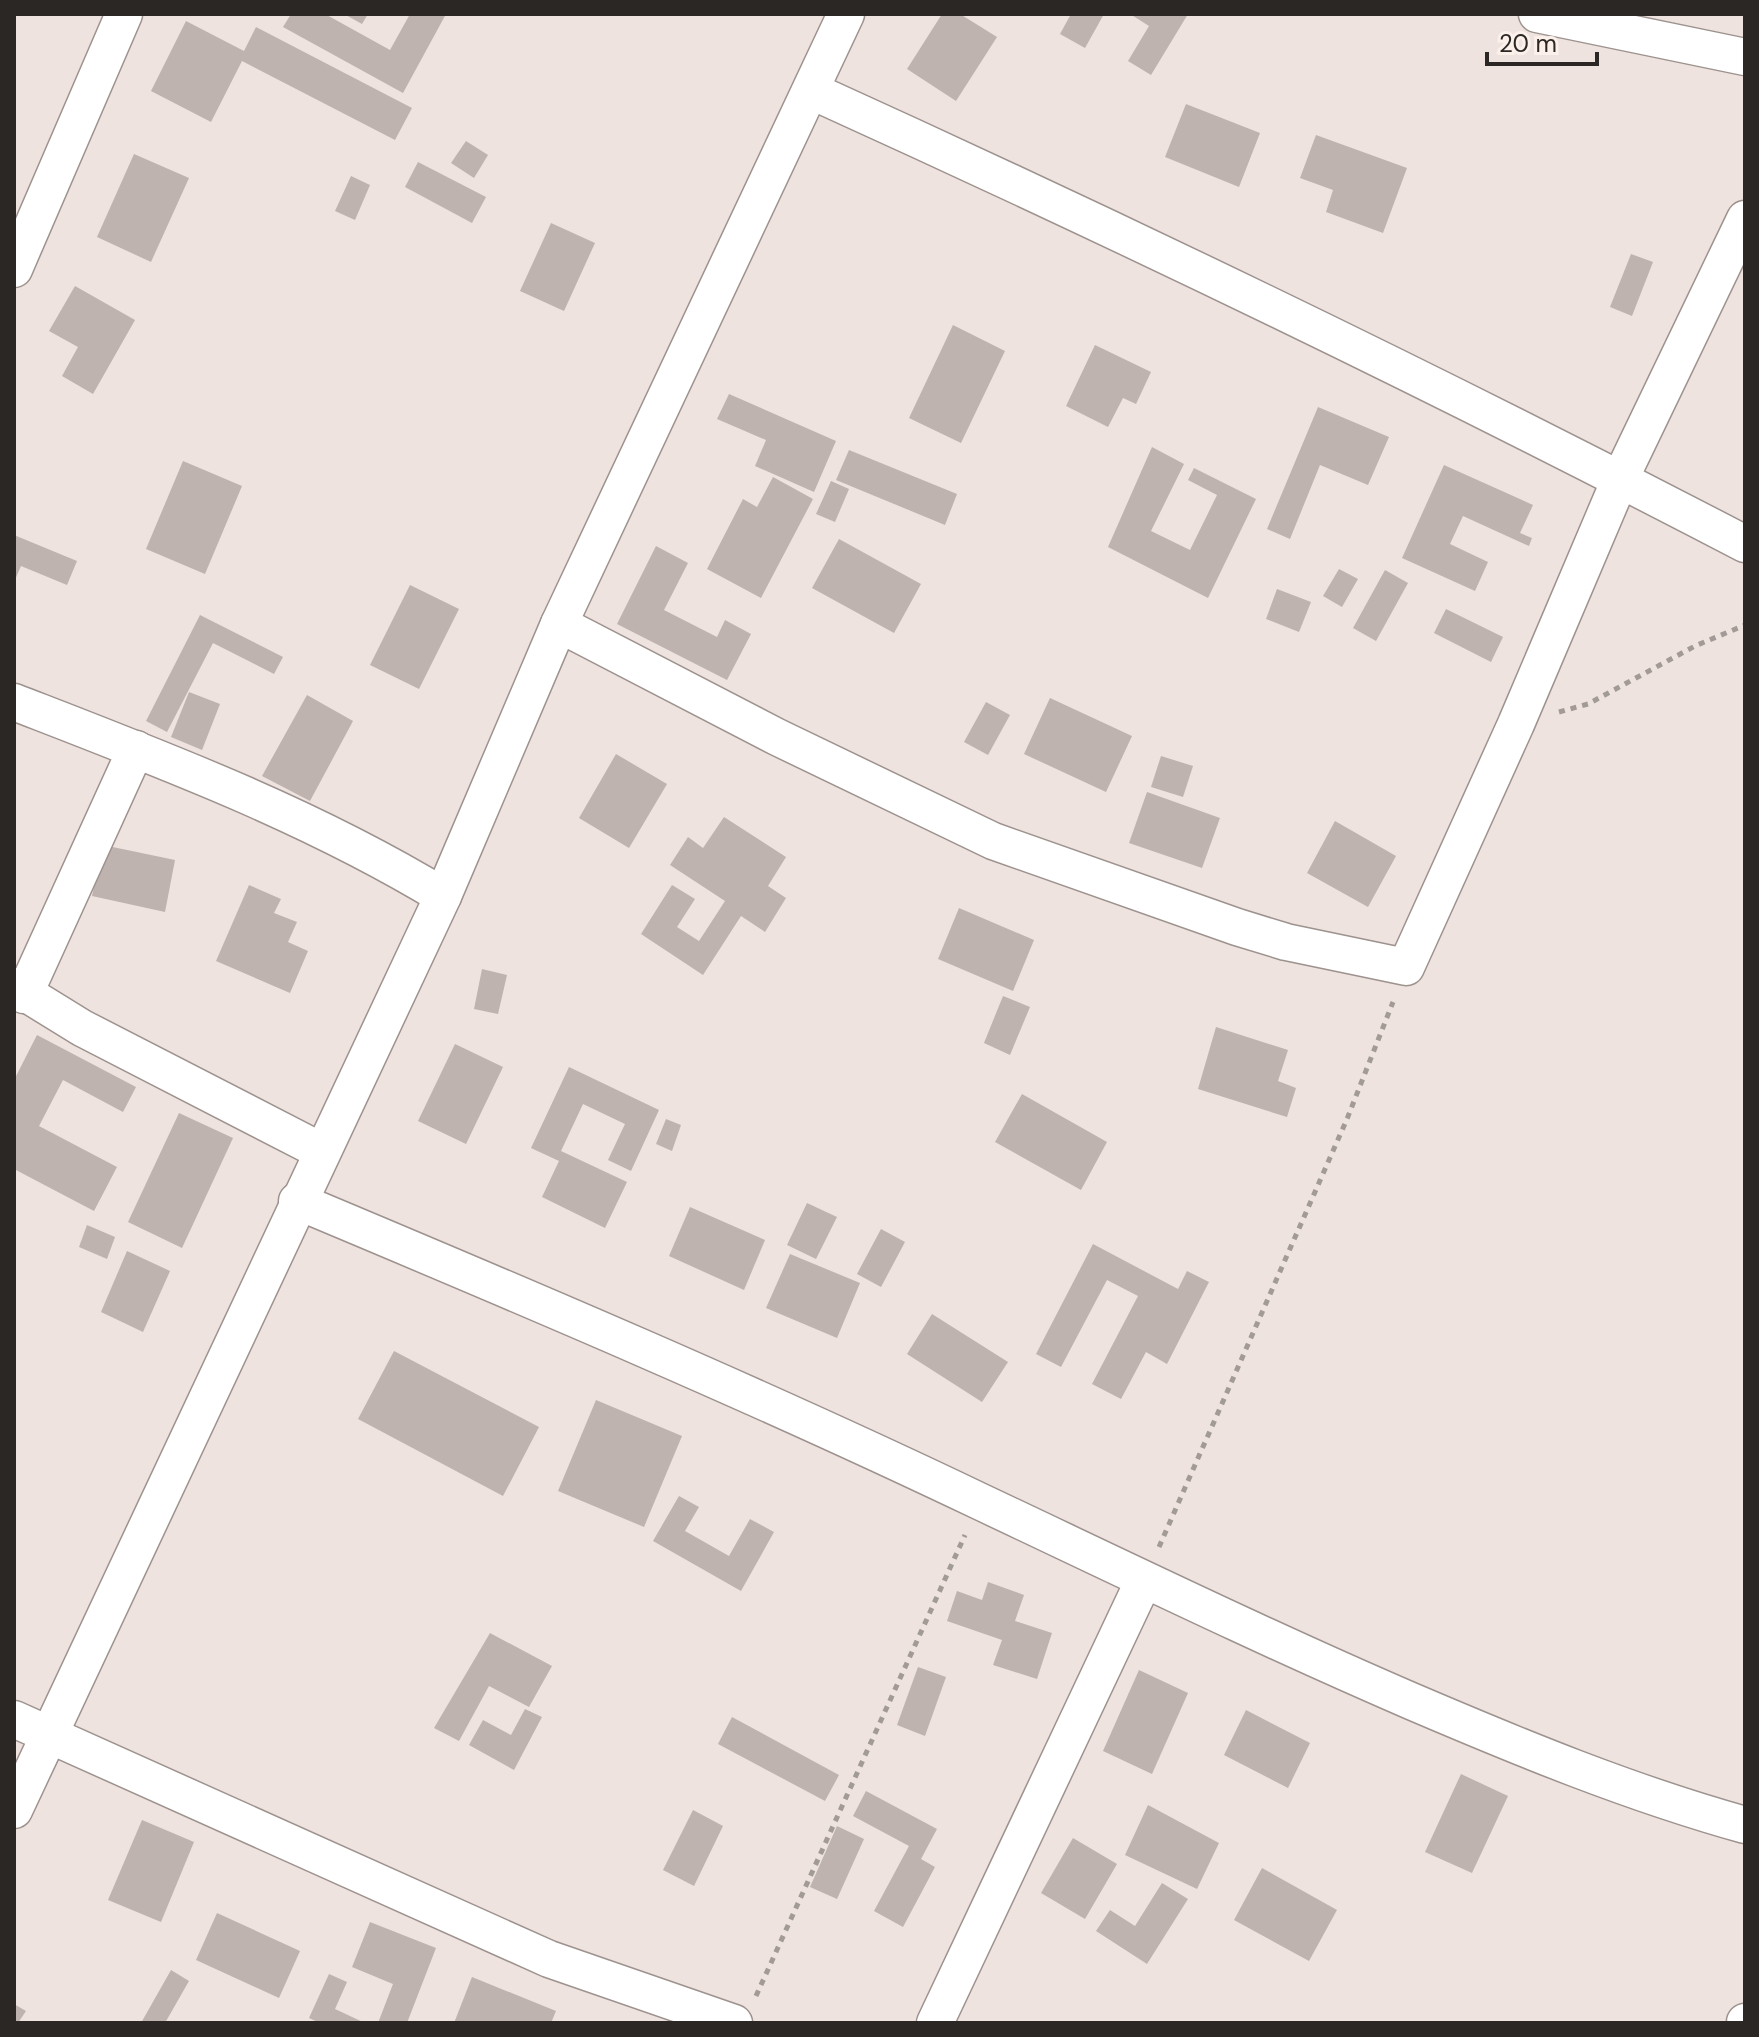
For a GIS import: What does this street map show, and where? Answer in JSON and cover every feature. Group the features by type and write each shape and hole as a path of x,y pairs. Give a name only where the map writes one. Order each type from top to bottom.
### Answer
{"street":[{"path":"14,269 124,14"},
{"path":"14,1810 297,1201 443,896 559,624 846,14"},
{"path":"1537,14 1745,57"},
{"path":"812,91 1122,232 1621,477 1745,544"},
{"path":"559,624 777,737 993,841 1133,893 1262,935 1406,967 1516,724 1621,477 1745,219"},
{"path":"14,702 268,802 370,851 443,896"},
{"path":"136,749 19,990 117,1047 321,1151"},
{"path":"297,1201 611,1333 980,1501 1144,1580 1507,1742 1610,1784 1745,1825"},
{"path":"935,2023 1144,1580"},
{"path":"14,1719 549,1959 744,2011"}],"path":[{"path":"1516,724 1588,704 1683,652 1745,625"},
{"path":"1144,1580 1347,1119 1406,967"},
{"path":"744,2011 980,1501"}],"building":[{"path":"291,14 325,14 390,50 410,14 446,14 403,93 283,27"},
{"path":"344,14 368,14 362,24"},
{"path":"942,14 960,14 997,37 956,101 907,69"},
{"path":"1071,14 1104,14 1085,48 1060,34"},
{"path":"1130,14 1188,14 1151,75 1128,61 1149,26"},
{"path":"186,21 244,51 256,27 412,108 395,140 242,61 211,122 151,91"},
{"path":"1186,104 1260,133 1239,187 1165,157"},
{"path":"1316,135 1407,168 1383,233 1326,212 1333,190 1300,178"},
{"path":"466,141 488,155 474,178 451,163"},
{"path":"134,154 189,178 151,262 97,237"},
{"path":"418,162 486,197 472,223 405,187"},
{"path":"351,176 370,185 355,220 335,211"},
{"path":"551,223 595,243 564,311 520,291"},
{"path":"1631,254 1653,262 1632,316 1610,307"},
{"path":"75,286 135,320 93,394 62,376 78,347 49,331"},
{"path":"953,325 1005,351 961,443 909,418"},
{"path":"1095,345 1151,372 1136,404 1123,398 1108,427 1066,406"},
{"path":"729,394 836,441 814,492 755,466 766,440 717,419"},
{"path":"1318,407 1389,437 1368,485 1320,465 1290,539 1267,529"},
{"path":"1152,447 1184,464 1151,531 1190,550 1217,495 1188,480 1194,468 1256,499 1208,598 1108,547"},
{"path":"849,450 957,494 945,525 836,480"},
{"path":"183,461 242,486 205,574 146,549"},
{"path":"1444,465 1533,505 1520,533 1532,538 1529,546 1463,516 1450,544 1488,562 1475,591 1402,558"},
{"path":"773,477 813,499 761,598 707,569 743,499 757,507"},
{"path":"831,481 849,489 835,522 816,514"},
{"path":"14,535 77,561 67,585 21,566 14,582"},
{"path":"839,539 921,584 894,633 812,588"},
{"path":"656,546 688,563 664,610 717,637 725,620 751,634 727,680 617,624"},
{"path":"1339,569 1358,579 1342,607 1323,596"},
{"path":"1385,570 1408,583 1376,641 1353,628"},
{"path":"410,585 459,609 419,689 370,665"},
{"path":"1277,589 1311,602 1299,632 1266,619"},
{"path":"1446,609 1503,637 1491,662 1434,633"},
{"path":"200,615 283,657 274,674 213,643 167,732 146,721"},
{"path":"189,692 220,704 202,750 171,737"},
{"path":"307,695 353,721 310,801 262,776"},
{"path":"1050,698 1132,736 1106,792 1024,754"},
{"path":"986,702 1010,715 988,755 964,742"},
{"path":"616,754 667,784 629,848 579,818"},
{"path":"1161,756 1193,766 1183,797 1151,787"},
{"path":"1147,792 1220,818 1202,868 1129,843"},
{"path":"724,817 786,857 768,886 786,898 765,932 741,916 703,975 641,934 672,885 695,899 677,927 699,941 725,901 670,865 688,837 703,848"},
{"path":"1335,821 1396,856 1368,907 1307,873"},
{"path":"103,845 175,860 165,912 92,896"},
{"path":"249,885 281,899 274,913 297,922 288,942 308,951 290,993 216,961"},
{"path":"959,908 1034,940 1013,991 938,959"},
{"path":"482,969 507,975 498,1014 474,1009"},
{"path":"1003,996 1030,1007 1010,1055 984,1043"},
{"path":"1216,1027 1288,1050 1278,1081 1296,1088 1287,1117 1198,1089"},
{"path":"37,1035 136,1087 123,1112 63,1080 39,1126 117,1167 94,1211 14,1169 14,1080"},
{"path":"455,1044 503,1067 466,1144 418,1121"},
{"path":"569,1067 659,1110 631,1171 608,1160 625,1124 583,1104 561,1151 627,1182 605,1228 542,1197 559,1161 531,1148"},
{"path":"1022,1094 1107,1142 1081,1190 995,1142"},
{"path":"179,1113 233,1138 182,1248 128,1222"},
{"path":"666,1119 681,1125 672,1151 656,1144"},
{"path":"807,1203 837,1217 816,1259 787,1245"},
{"path":"690,1207 765,1240 744,1290 669,1256"},
{"path":"87,1225 115,1237 107,1259 79,1247"},
{"path":"881,1229 905,1242 881,1287 857,1274"},
{"path":"1093,1244 1178,1289 1187,1271 1209,1282 1167,1364 1146,1352 1121,1399 1092,1384 1138,1296 1107,1280 1061,1367 1036,1354"},
{"path":"127,1251 170,1271 143,1332 101,1312"},
{"path":"790,1254 860,1283 837,1338 766,1308"},
{"path":"932,1314 1008,1362 982,1402 907,1354"},
{"path":"394,1351 539,1427 503,1496 358,1419"},
{"path":"596,1400 682,1436 644,1527 558,1491"},
{"path":"679,1496 699,1507 685,1531 729,1556 750,1519 774,1532 741,1591 653,1541"},
{"path":"988,1582 1024,1595 1015,1621 1052,1633 1037,1679 993,1665 1002,1640 947,1621 957,1591 982,1600"},
{"path":"490,1633 552,1666 529,1707 489,1686 459,1741 434,1728"},
{"path":"918,1667 946,1677 925,1736 897,1725"},
{"path":"1139,1670 1188,1693 1152,1774 1103,1751"},
{"path":"525,1709 542,1717 514,1770 469,1745 483,1720 511,1735"},
{"path":"1246,1710 1310,1743 1288,1788 1224,1755"},
{"path":"732,1717 839,1775 825,1801 718,1744"},
{"path":"1461,1774 1508,1796 1472,1873 1425,1852"},
{"path":"866,1791 937,1829 921,1859 935,1867 903,1927 874,1911 909,1846 853,1816"},
{"path":"1148,1805 1219,1843 1197,1889 1125,1855"},
{"path":"693,1810 723,1826 694,1886 663,1870"},
{"path":"142,1820 194,1842 161,1922 108,1900"},
{"path":"837,1826 864,1839 837,1899 810,1887"},
{"path":"1073,1838 1117,1864 1085,1919 1041,1893"},
{"path":"1262,1868 1337,1910 1309,1961 1234,1920"},
{"path":"1162,1883 1188,1899 1147,1964 1096,1931 1110,1910 1135,1926"},
{"path":"217,1913 300,1951 279,1998 196,1960"},
{"path":"370,1922 436,1948 407,2023 378,2023 393,1984 352,1967"},
{"path":"171,1970 189,1981 165,2023 141,2023"},
{"path":"329,1974 347,1982 335,2009 365,2023 320,2023 309,2018"},
{"path":"472,1977 556,2011 551,2023 454,2023"},
{"path":"14,2004 26,2011 18,2023 14,2023"}]}
